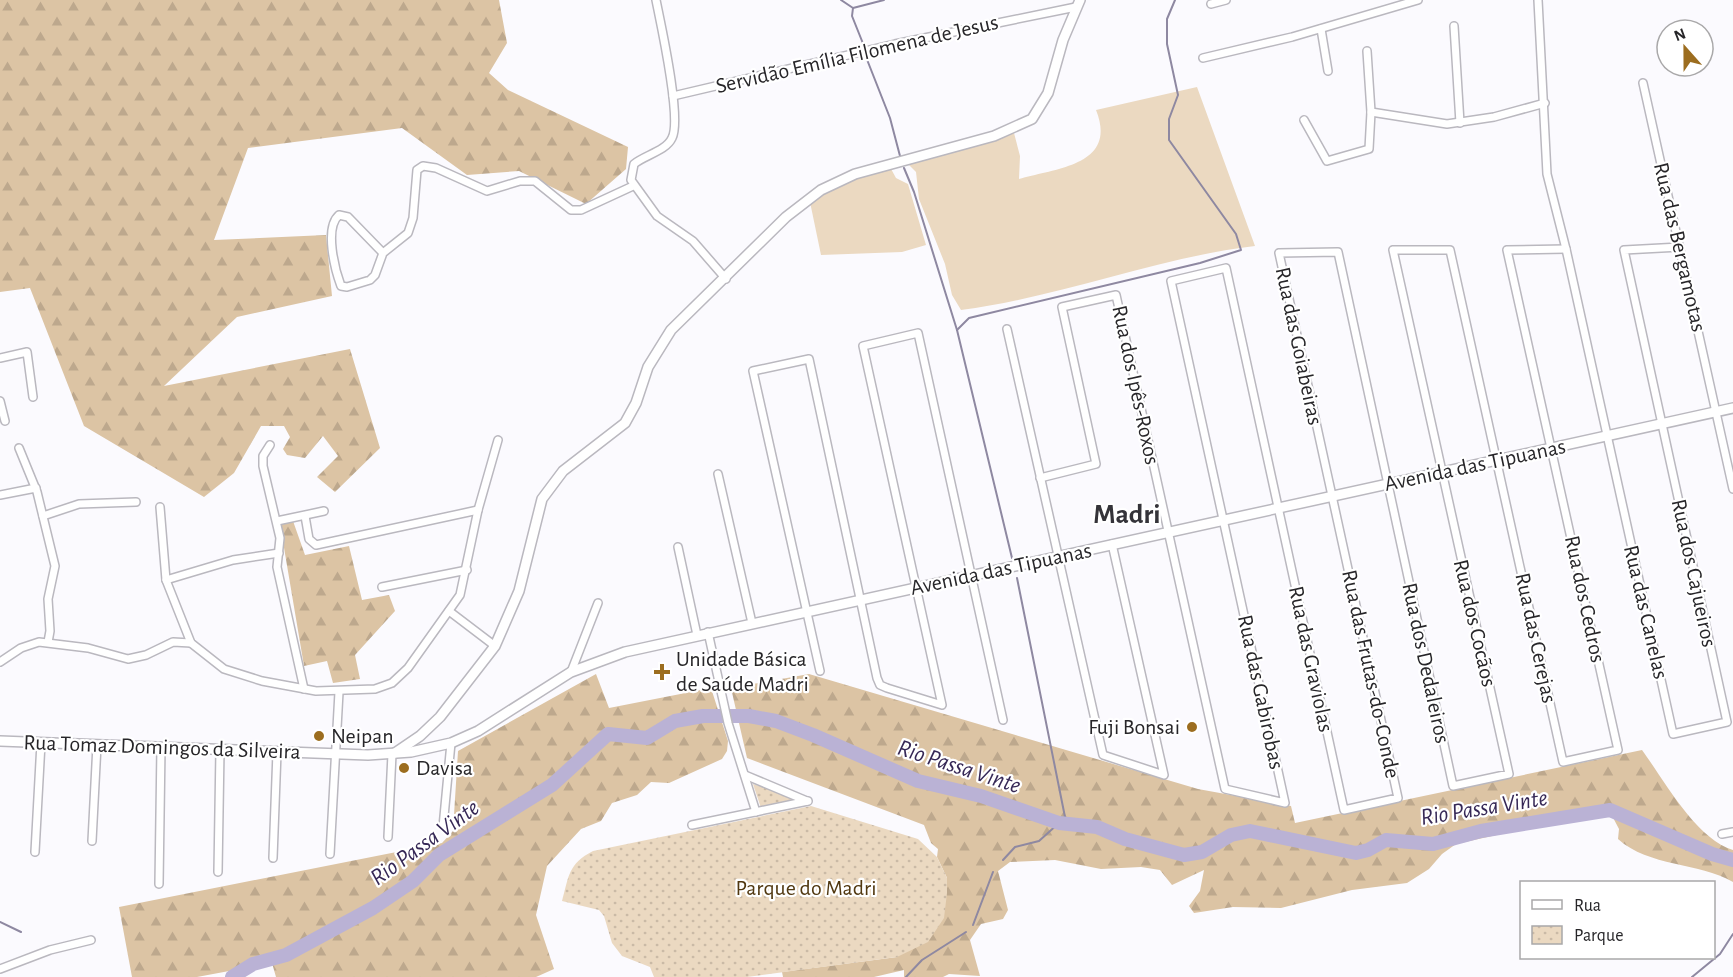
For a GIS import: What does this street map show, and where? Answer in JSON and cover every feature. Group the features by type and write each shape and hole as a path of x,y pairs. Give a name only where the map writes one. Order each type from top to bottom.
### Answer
{"main road":[{"path":"392,754 420,735 440,717 495,646 519,591 542,499 562,471 625,423 659,346 684,316 726,279 786,217 821,190 872,169 994,136 1032,119 1048,93 1078,3"},
{"name":"Avenida das Tipuanas","path":"392,754 451,743 478,731 571,672 625,652 1733,408"},
{"name":"Rua Tomaz Domingos da Silveira","path":"0,741 336,754 392,754"}],"street":[{"path":"656,0 673,96 675,123 672,140 634,164 631,172 633,186 657,216 693,241 726,279"},
{"path":"1211,4 1226,0"},
{"path":"1203,58 1321,29 1418,0"},
{"path":"1538,0 1547,174 1607,436"},
{"name":"Servidão Emília Filomena de Jesus","path":"673,96 1078,3"},
{"path":"1454,26 1460,123"},
{"path":"1321,29 1328,71"},
{"path":"1304,120 1323,158 1331,161 1369,149 1371,112 1366,51"},
{"name":"Rua das Bergamotas","path":"1643,83 1733,489"},
{"path":"1371,112 1439,124 1460,123 1545,103"},
{"path":"384,253 348,217 339,215 335,218 333,257 343,287 370,280 375,275 384,253 408,233 412,218 417,170 423,166 436,168 487,191 520,181 535,181 571,210 581,210 633,186"},
{"name":"Rua dos Cajueiros","path":"1680,247 1624,250 1727,722"},
{"name":"Rua dos Cedros","path":"1566,249 1507,250 1618,750"},
{"name":"Rua dos Cocãos","path":"1496,460 1450,250 1393,250 1509,774"},
{"name":"Rua das Goiabeiras","path":"1332,496 1279,253 1338,252 1387,484"},
{"name":"Rua das Graviolas","path":"1223,520 1171,280 1226,268 1344,810"},
{"name":"Rua dos Ipês-Roxos","path":"1040,478 1096,464 1062,307 1116,295 1168,532"},
{"path":"1007,329 1103,755 1164,775 1112,544"},
{"path":"820,671 753,371 808,359 880,685 942,705 863,346 918,333 1003,720"},
{"path":"0,357 27,352 33,397"},
{"path":"0,401 5,421"},
{"name":"Rua das Canelas","path":"1607,436 1673,734 1727,722"},
{"path":"160,507 166,580 191,643 224,669 266,682 339,692 375,689 392,683 408,668 463,589 478,510 498,441"},
{"path":"270,445 262,461 280,538 277,567 304,689"},
{"path":"19,448 36,488 55,566 48,599 51,631 48,642"},
{"name":"Rua das Cerejas","path":"1496,460 1563,762 1618,750"},
{"path":"718,474 752,623"},
{"name":"Rua dos Dedaleiros","path":"1387,484 1453,786 1509,774"},
{"path":"0,495 36,488"},
{"name":"Rua das Frutas-do-Conde","path":"1332,496 1398,798 1344,810"},
{"path":"43,516 79,504 136,502"},
{"path":"304,516 309,539 316,545 478,510"},
{"path":"277,521 324,512"},
{"name":"Rua das Gabirobas","path":"1168,532 1225,789 1285,803 1223,520"},
{"path":"678,547 697,635"},
{"path":"166,580 233,560 279,553"},
{"path":"382,587 467,570"},
{"path":"571,672 598,603"},
{"path":"449,611 495,646"},
{"path":"708,632 728,723 756,812"},
{"path":"0,662 21,648 48,642 88,648 128,658 146,655 173,642 191,643"},
{"path":"330,854 339,692"},
{"path":"35,852 41,743"},
{"path":"443,826 451,743"},
{"path":"92,841 97,745"},
{"path":"159,884 161,747"},
{"path":"218,872 220,750"},
{"path":"273,858 278,752"},
{"path":"388,837 392,754"},
{"path":"692,825 808,801 745,776"},
{"path":"1722,834 1733,832"},
{"path":"0,969 50,950 91,940"}],"green space":[{"path":"0,0 499,0 507,43 489,73 508,90 628,147 626,169 586,204 519,171 467,175 402,128 248,148 214,240 326,235 332,296 237,317 164,386 350,349 380,448 335,492 317,477 338,456 323,436 305,458 287,455 283,449 290,437 284,426 261,426 234,473 204,497 84,426 30,288 0,292"},
{"path":"1197,87 1255,246 1181,259 1035,296 961,310 952,295 945,264 919,199 916,172 908,164 1014,133 1020,156 1019,179 1066,167 1091,153 1099,142 1101,128 1096,110"},
{"path":"890,167 896,178 908,184 926,245 902,252 821,255 810,202 838,185"},
{"path":"293,521 305,555 349,546 362,600 389,595 395,611 355,655 360,679 333,683 327,661 304,666 280,524"},
{"path":"596,674 609,708 711,688 728,741 727,751 722,759 669,783 651,782 637,795 612,803 601,821 581,829 547,866 536,915 554,969 536,977 276,977 272,963 197,977 132,977 119,907 442,843 453,831 458,751"},
{"path":"809,674 1198,789 1291,806 1295,823 1642,750 1694,821 1719,844 1733,850 1733,882 1705,871 1659,860 1630,848 1618,839 1619,829 1609,810 1456,844 1442,854 1429,869 1407,883 1352,890 1281,908 1233,907 1194,913 1189,906 1200,891 1204,870 1172,885 1160,870 1141,867 1101,869 1055,860 1010,862 998,871 1008,910 1003,919 981,924 970,940 980,976 949,974 943,977 904,977 904,970 874,977 783,977 782,972 897,957 947,878 937,857 938,849 931,843 924,825 747,758 731,688"},
{"name":"Parque do Madri","path":"753,784 790,796 794,801 761,808"},
{"name":"Parque do Madri","path":"811,806 918,839 937,857 947,878 947,893 944,918 928,942 897,957 747,977 654,977 650,967 622,956 612,943 604,916 599,910 562,901 574,866 593,851"}],"waterway":[{"path":"841,0 853,8"},
{"path":"853,8 884,0"},
{"path":"957,330 969,318 1200,263 1241,250 1236,234 1169,140 1169,119 1178,95 1167,44 1167,19 1175,0"},
{"path":"853,8 852,16 864,46"},
{"path":"866,57 890,118 900,156"},
{"path":"904,168 914,192 957,330 1012,558"},
{"path":"1017,578 1065,817 1069,824"},
{"name":"Rio Passa Vinte","path":"232,977 253,964 286,955 373,908 413,881 439,855 552,785 608,734 647,738 675,721 703,716 749,716 776,721 918,781 981,796 1059,823 1097,827 1125,839 1184,855 1202,852 1231,835 1250,831 1356,853 1368,850 1386,840 1433,844 1481,831 1610,810 1712,854 1733,860"},
{"path":"1003,860 1015,847 1039,841 1059,823"},
{"path":"973,925 993,872"},
{"path":"0,922 21,932"},
{"path":"906,977 922,960 966,932"},
{"path":"1715,958 1733,934"},
{"path":"1692,977 1714,959"}],"place":[{"name":"Unidade Básica de Saúde Madri","path":"662,672"},
{"name":"Fuji Bonsai","path":"1192,727"},
{"name":"Neipan","path":"319,736"},
{"name":"Davisa","path":"404,768"}],"district":[{"name":"Madri","path":"1127,515"}]}
